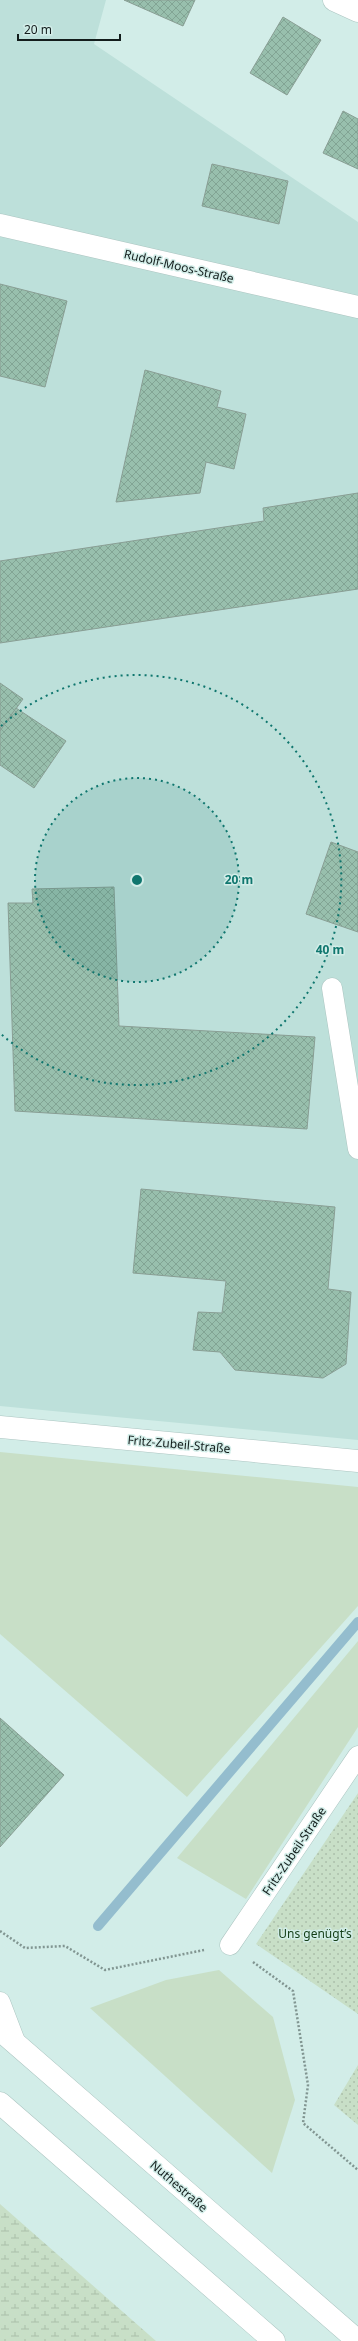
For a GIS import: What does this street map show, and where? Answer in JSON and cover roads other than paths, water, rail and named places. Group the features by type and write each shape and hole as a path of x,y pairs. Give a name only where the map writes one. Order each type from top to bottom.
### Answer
{"main road":[{"path":"334,0 358,11"},
{"name":"Rudolf-Moos-Straße","path":"0,225 358,307"},
{"name":"Fritz-Zubeil-Straße","path":"0,1427 358,1461"},
{"name":"Nuthestraße","path":"0,2030 358,2341"},
{"path":"0,2103 274,2341"}],"lane":[{"path":"332,988 358,1149"},
{"name":"Fritz-Zubeil-Straße","path":"230,1945 358,1756"},
{"path":"0,2002 16,2044"}],"waterway":[{"path":"98,1926 358,1622"}],"park label":[{"name":"Uns genügt’s","path":"315,1933"}]}
